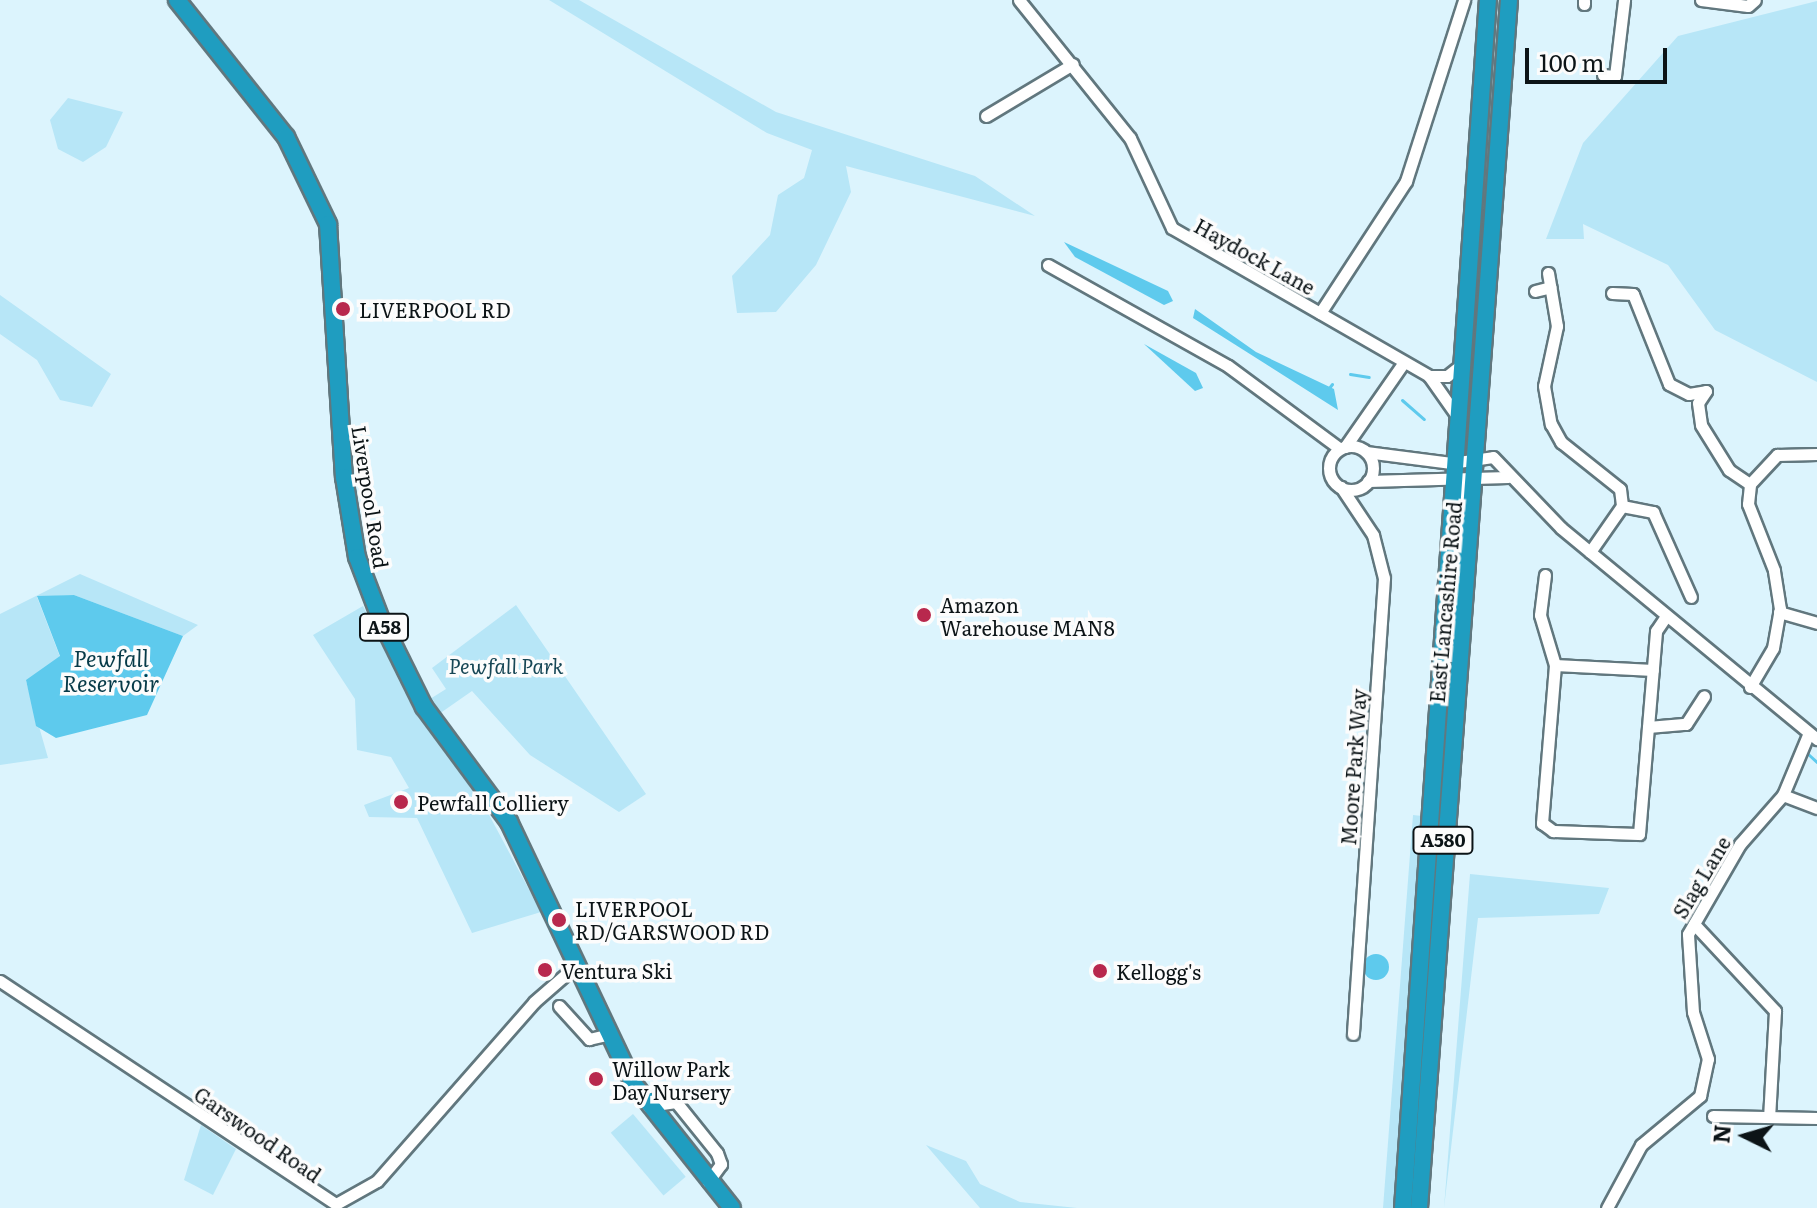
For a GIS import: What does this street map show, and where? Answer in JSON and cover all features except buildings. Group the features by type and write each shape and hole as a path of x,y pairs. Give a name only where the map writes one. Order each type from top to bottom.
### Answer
{"highway":[{"name":"Liverpool Road","path":"177,0 257,94 320,204 334,250 336,408 362,573 413,689 509,822 573,968 606,1035 648,1106 732,1208"},
{"name":"East Lancashire Road","path":"1419,1208 1472,475 1465,459 1455,413 1488,0"},
{"name":"East Lancashire Road","path":"1403,1208 1441,661 1450,482 1465,459 1492,236 1509,0"}],"street":[{"name":"Haydock Lane","path":"1019,0 1130,138 1172,228 1429,376 1455,413"},
{"path":"1320,313 1406,181 1464,0"},
{"path":"1603,75 1615,76 1624,0"},
{"path":"1701,0 1748,6 1755,0"},
{"path":"986,116 1073,64"},
{"path":"1048,265 1228,366 1315,438 1342,448 1364,451 1465,459 1493,457 1508,477 1590,552 1813,737"},
{"path":"1548,273 1557,338 1544,386 1551,424 1561,442 1620,489 1622,506 1590,552"},
{"path":"1535,291 1551,287"},
{"path":"1612,293 1633,294 1669,384 1689,394 1706,391 1698,403 1701,425 1729,470 1750,484"},
{"path":"1315,438 1330,465 1364,427 1404,362"},
{"path":"1429,376 1447,376 1461,365"},
{"path":"1357,507 1366,484 1364,427"},
{"path":"1750,687 1773,648 1779,612 1774,570 1748,504 1750,484 1777,455 1817,454"},
{"name":"Moore Park Way","path":"1330,465 1341,487 1357,507 1384,578 1353,1034"},
{"path":"1341,487 1450,482 1472,475 1508,477"},
{"path":"1441,661 1450,641 1472,475"},
{"path":"1622,506 1653,512 1691,597"},
{"path":"1545,575 1540,615 1555,665 1542,823 1553,831 1639,834 1656,631 1666,616"},
{"path":"1779,612 1817,623"},
{"path":"1555,665 1653,670"},
{"path":"1648,727 1686,724 1704,696"},
{"name":"Slag Lane","path":"1607,1208 1641,1145 1700,1096 1708,1059 1686,961 1694,924 1740,844 1783,795 1813,737"},
{"path":"1783,795 1817,808"},
{"path":"1694,924 1775,1011 1769,1117"},
{"name":"Garswood Road","path":"0,981 336,1204 377,1181 534,1002 573,968"},
{"path":"560,1013 589,1039 606,1035"},
{"path":"648,1106 668,1098 685,1112 721,1164 708,1182"},
{"path":"1713,1116 1817,1118"}],"green space":[{"path":"549,0 579,0 776,112 975,176 1035,216 846,166 851,192 816,265 776,312 737,313 732,276 770,235 778,195 804,178 812,150 767,133"},
{"path":"1817,1 1817,382 1715,330 1668,265 1583,224 1584,239 1546,239 1583,143 1678,36"},
{"path":"68,98 123,112 106,147 83,162 58,149 50,120"},
{"path":"0,295 111,374 92,407 60,400 37,360 0,334"},
{"path":"80,574 198,625 183,636 74,595 37,597 60,657 26,681 48,758 0,765 0,614"},
{"name":"Pewfall Park","path":"516,605 646,794 619,812 530,755 472,691 439,714 430,699 446,689 432,668"},
{"path":"363,606 419,714 465,770 541,912 472,933 417,818 369,817 364,805 409,788 391,757 357,750 355,699 313,635"},
{"path":"1413,815 1422,816 1396,1208 1383,1208"},
{"path":"1470,874 1609,888 1599,914 1478,918 1444,1208"},
{"path":"633,1114 686,1177 663,1195 611,1133"},
{"path":"201,1125 236,1149 213,1195 184,1180"},
{"path":"926,1145 966,1161 980,1184 1020,1202 1077,1208 980,1208"}],"water":[{"path":"1064,242 1168,291 1173,301 1164,305 1075,257"},
{"path":"1195,309 1256,352 1334,389 1338,410 1193,318"},
{"path":"1144,344 1196,373 1203,388 1195,391"},
{"name":"Pewfall Reservoir","path":"74,595 183,636 147,715 56,738 36,726 26,680 60,656 37,596"},
{"path":"1376,954 1385,958 1389,967 1385,976 1376,980 1367,976 1363,967 1367,958"}],"waterway":[{"path":"1350,374 1369,377"},
{"path":"1329,388 1332,384"},
{"path":"1402,400 1424,419"},
{"path":"1808,754 1817,762"}],"place":[{"name":"LIVERPOOL RD","path":"343,309"},
{"name":"Amazon Warehouse MAN8","path":"924,615"},
{"name":"Pewfall Colliery","path":"401,802"},
{"name":"LIVERPOOL RD/GARSWOOD RD","path":"559,920"},
{"name":"Ventura Ski","path":"545,970"},
{"name":"Kellogg's","path":"1100,971"},
{"name":"Willow Park Day Nursery","path":"596,1079"}]}
